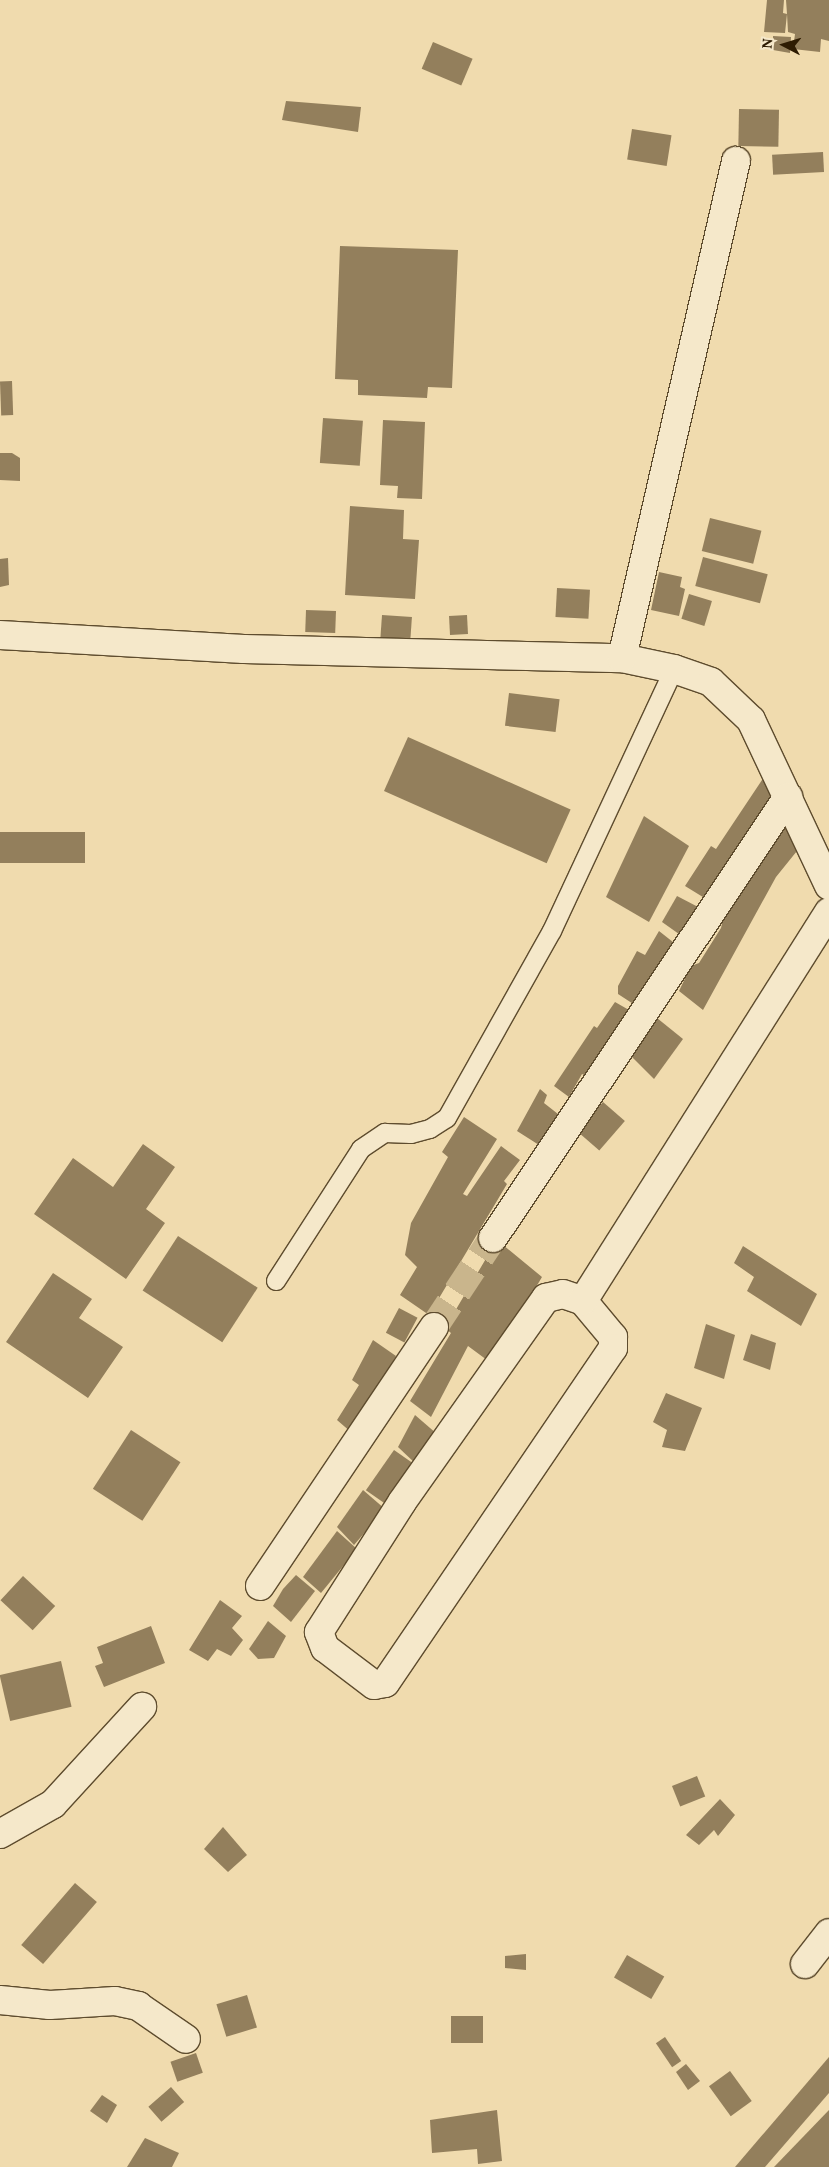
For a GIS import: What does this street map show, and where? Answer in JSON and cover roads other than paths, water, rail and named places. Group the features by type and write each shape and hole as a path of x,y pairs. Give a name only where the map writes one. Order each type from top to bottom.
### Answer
{"street":[{"path":"622,658 736,161"},
{"path":"0,635 244,649 622,658 674,669 710,682 751,720 829,886"},
{"path":"493,1238 788,797"},
{"path":"583,1301 829,912"},
{"path":"563,1294 583,1301 613,1337 613,1348 385,1683 374,1685 325,1648 319,1632 402,1502 546,1298 563,1294"},
{"path":"260,1586 434,1327"},
{"path":"0,1834 53,1804 142,1707"},
{"path":"805,1964 829,1933"},
{"path":"0,2000 50,2005 115,2001 138,2006 186,2039"}],"lane":[{"path":"276,1281 361,1149 385,1133 411,1134 430,1129 447,1118 552,931 674,669"}],"tunnel":[{"path":"434,1327 493,1238"}]}
